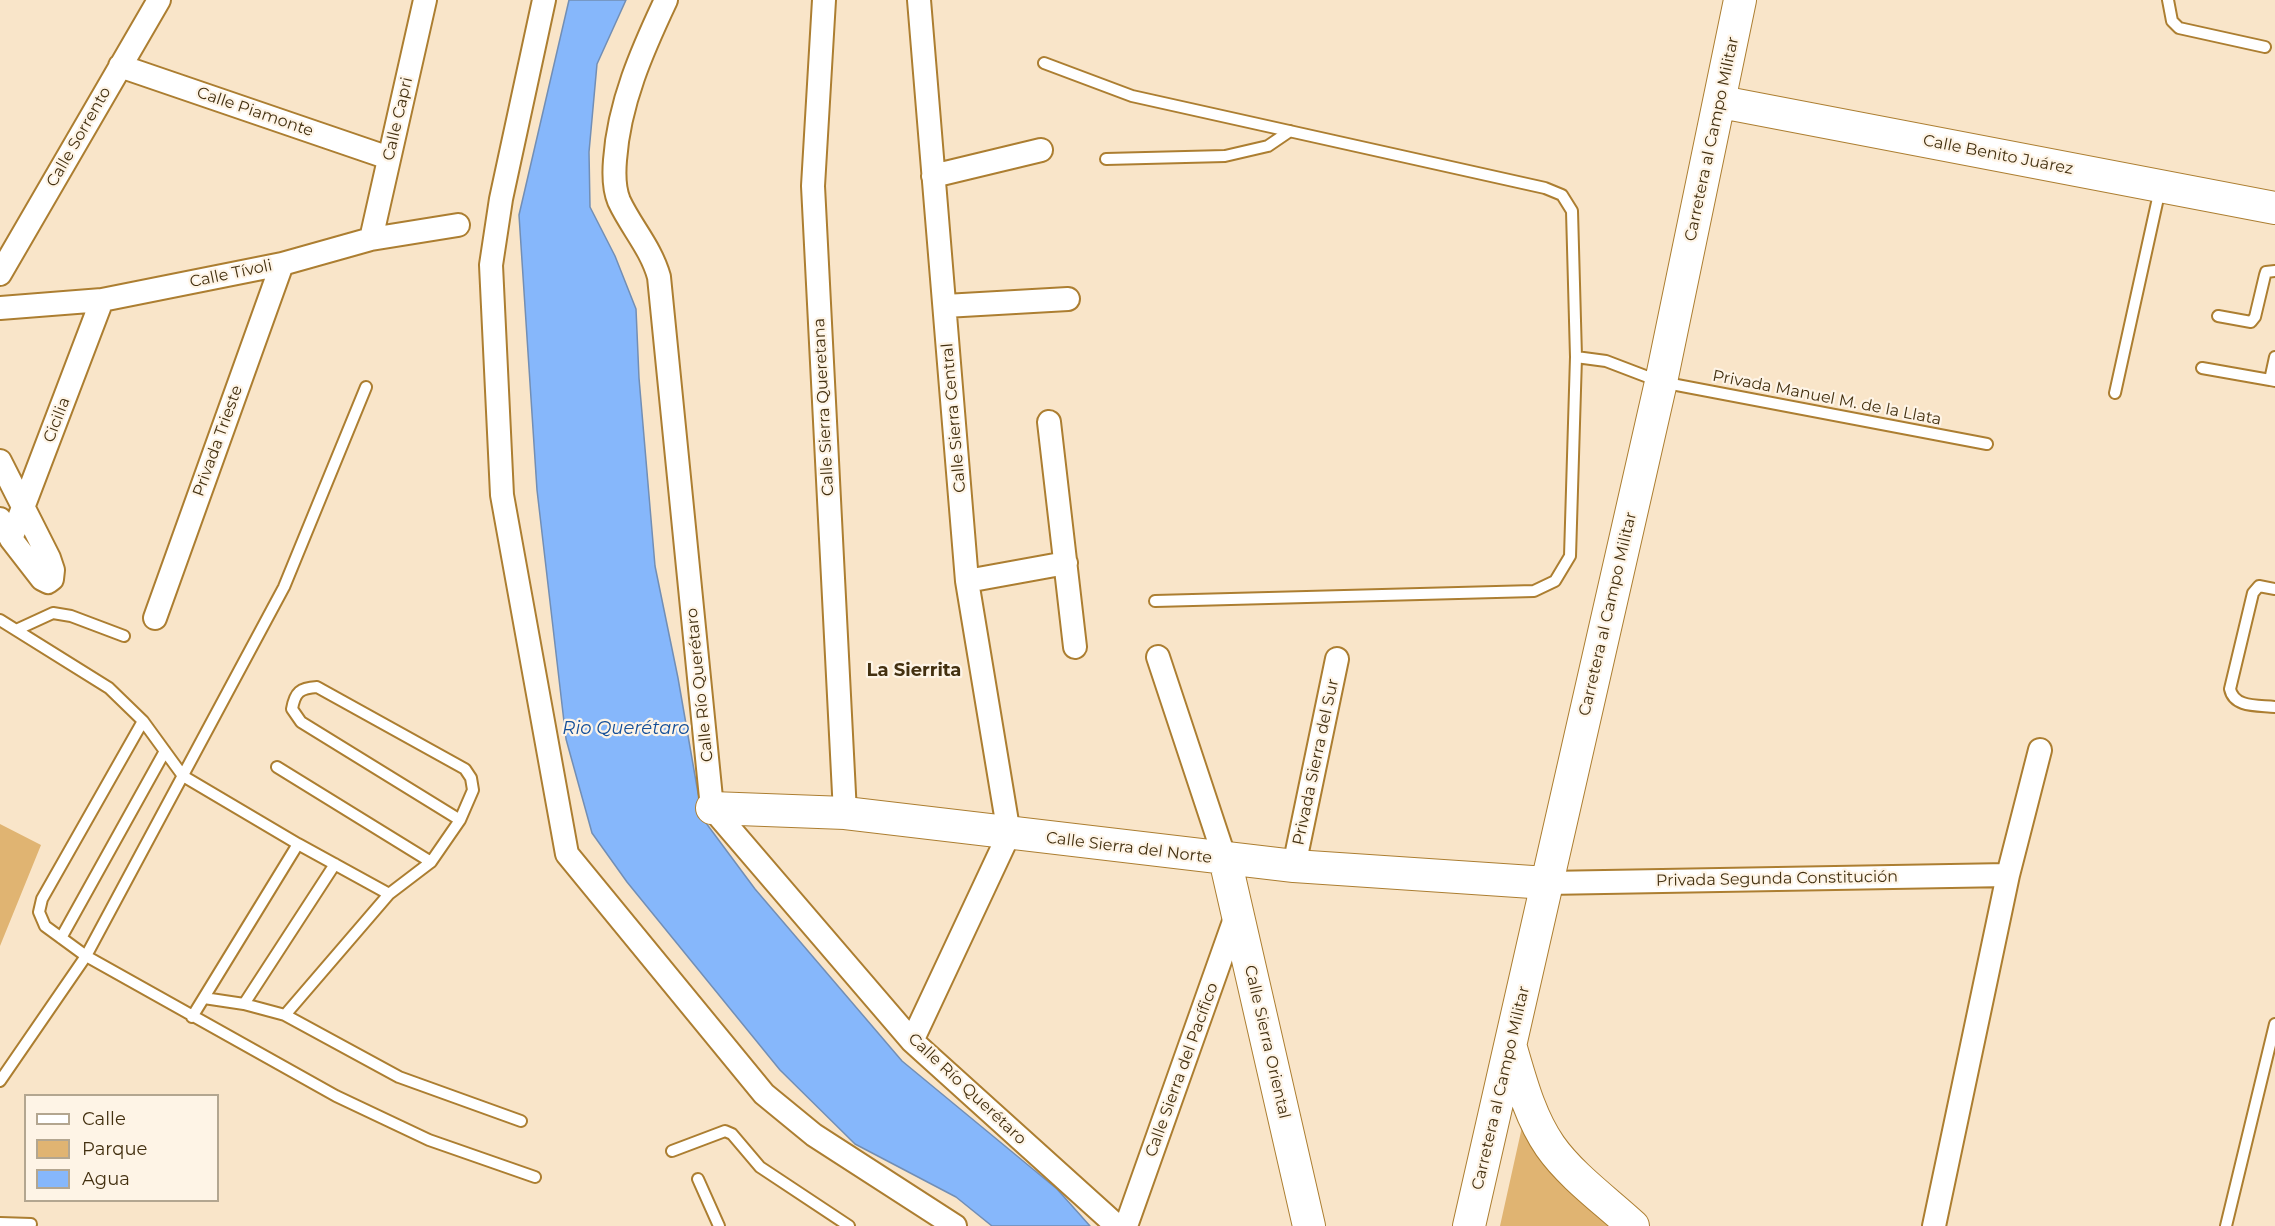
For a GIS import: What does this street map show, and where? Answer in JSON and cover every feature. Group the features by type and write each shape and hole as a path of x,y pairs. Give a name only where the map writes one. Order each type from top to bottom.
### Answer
{"street":[{"name":"Calle Sorrento","path":"0,274 159,0"},
{"name":"Calle Capri","path":"371,238 425,0"},
{"path":"544,0 501,200 491,265 502,495 567,854 764,1094 814,1135 955,1226"},
{"name":"Calle Río Querétaro","path":"666,0 642,52 627,94 616,137 614,173 618,199 654,260 659,277 712,808 912,1041 1117,1226"},
{"name":"Calle Sierra Queretana","path":"824,0 813,186 845,813"},
{"name":"Calle Sierra Central","path":"919,0 967,581 1009,834"},
{"name":"Carretera al Campo Militar","path":"1469,1226 1661,382 1721,102 1740,0"},
{"name":"Calle Piamonte","path":"120,66 389,158"},
{"name":"Calle Benito Juárez","path":"1721,102 2275,208"},
{"path":"933,176 1041,150"},
{"name":"Calle Tívoli","path":"0,308 102,300 282,264 371,238 459,225"},
{"name":"Privada Trieste","path":"154,618 282,264"},
{"name":"Cicilia","path":"11,539 102,300"},
{"path":"945,306 1068,300"},
{"path":"1049,422 1075,647"},
{"path":"0,461 49,558 53,570 52,579 48,582 42,579 11,539 0,519"},
{"path":"967,581 1066,563"},
{"path":"1158,657 1226,859"},
{"name":"Privada Sierra del Sur","path":"1294,866 1337,659"},
{"path":"1934,1226 2008,875 2040,750"},
{"name":"Calle Sierra del Norte","path":"712,808 845,813 1294,866 1547,883"},
{"path":"912,1041 1009,834"},
{"name":"Calle Sierra Oriental","path":"1226,859 1308,1226"},
{"name":"Privada Segunda Constitución","path":"1547,883 2008,875"},
{"name":"Calle Sierra del Pacífico","path":"1126,1226 1238,914"},
{"path":"1511,1046 1531,1112 1550,1146 1563,1162 1633,1226"}],"lane":[{"path":"2168,0 2172,21 2180,28 2265,47"},
{"path":"1044,63 1132,96 1545,188 1562,195 1572,211 1576,357 1570,556 1555,581 1534,591 1155,600"},
{"path":"1106,159 1225,156 1268,146 1290,131"},
{"path":"2115,393 2161,186"},
{"path":"2218,315 2251,322 2255,317 2266,272 2275,271"},
{"name":"Privada Manuel M. de la Llata","path":"1576,357 1606,361 1661,382 1987,444"},
{"path":"2202,368 2273,381 2275,357"},
{"path":"0,1081 86,956 284,587 366,387"},
{"path":"2275,589 2259,586 2253,592 2230,689 2232,697 2237,702 2275,707"},
{"path":"16,630 53,613 71,616 124,636"},
{"path":"0,620 109,688 143,721 183,776 298,844 389,894"},
{"path":"285,1015 389,894 431,862 460,820 473,790 471,778 465,769 317,687 303,688 294,695 292,709 301,722 460,820"},
{"path":"143,721 42,899 39,912 45,926 86,956 192,1017 336,1095 429,1140 535,1177"},
{"path":"61,938 165,751"},
{"path":"277,767 431,862"},
{"path":"192,1017 298,844"},
{"path":"244,1004 335,864"},
{"path":"204,998 244,1004 285,1015 399,1077 521,1120"},
{"path":"2226,1226 2275,1024"},
{"path":"672,1151 725,1131 732,1134 760,1167 849,1226"},
{"path":"698,1179 719,1226"},
{"path":"0,1223 31,1224"}],"green space":[{"path":"0,824 41,845 0,946"},
{"path":"1524,1118 1624,1226 1500,1226"}],"water":[{"name":"Rio Querétaro","path":"569,0 626,0 597,64 589,152 590,207 615,256 636,309 639,378 655,566 698,793 706,823 755,889 902,1061 1057,1189 1090,1226 992,1226 956,1197 855,1144 780,1070 627,882 592,833 566,739 537,490 519,215"}],"district":[{"name":"La Sierrita","path":"914,671"}]}
